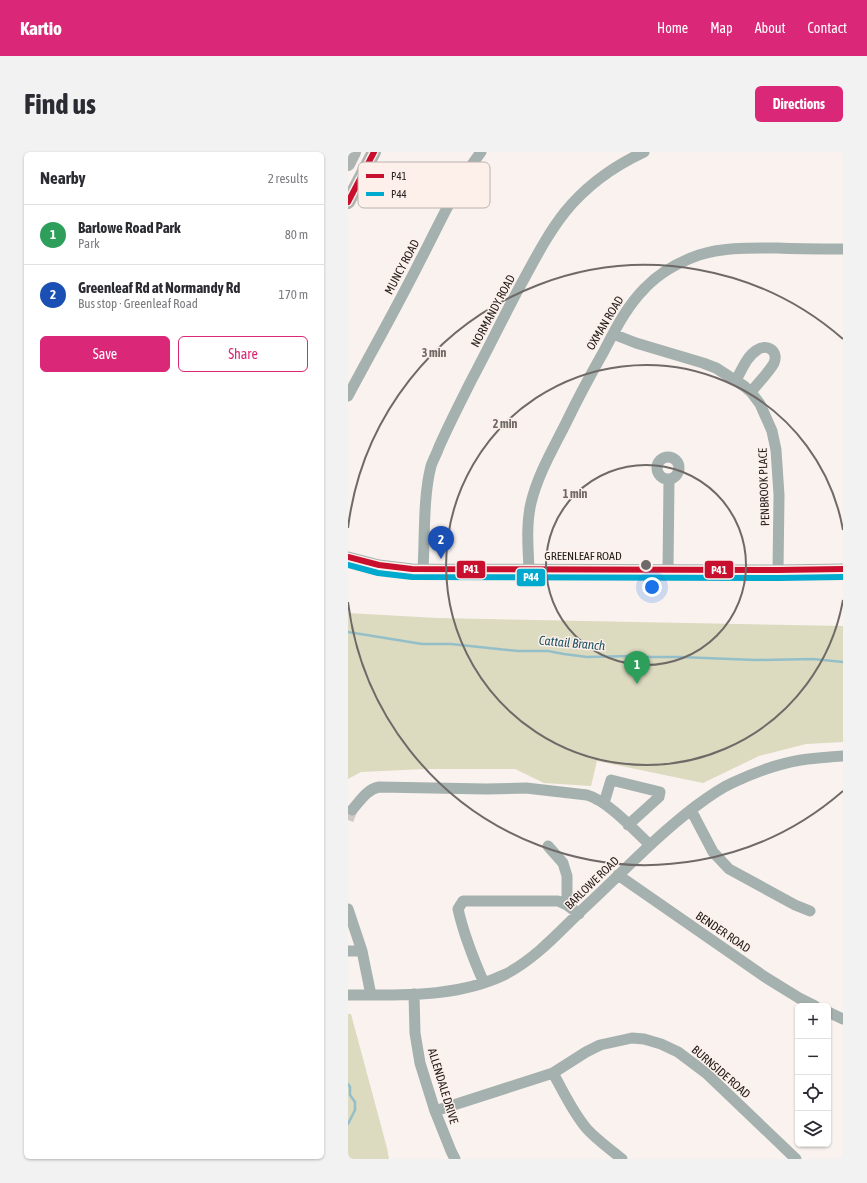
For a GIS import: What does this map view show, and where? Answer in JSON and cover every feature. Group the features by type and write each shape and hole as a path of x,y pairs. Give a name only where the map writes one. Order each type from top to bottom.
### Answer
{"main road":[{"path":"348,164 354,152"},
{"path":"369,162 374,152"},
{"path":"348,202 358,183"}],"street":[{"name":"MUNCY ROAD","path":"474,162 481,152"},
{"name":"NORMANDY ROAD","path":"423,569 426,502 428,481 432,464 448,428 532,265 552,231 566,212 585,191 616,167 644,152"},
{"name":"MUNCY ROAD","path":"348,396 447,208"},
{"name":"OXMAN ROAD","path":"529,569 529,515 535,488 575,405 613,334 627,309 646,287 663,273 677,265 698,256 716,251 735,248 843,249"},
{"name":"PENBROOK PLACE","path":"613,334 636,343 716,368 736,380 751,392 764,411 775,441 778,465 779,495 778,570"},
{"path":"736,380 744,364 753,353 761,348 766,347 771,349 775,353 776,358 774,364 751,392"},
{"path":"668,570 669,479"},
{"name":"GREENLEAF ROAD","path":"348,557 379,565 412,569 843,570"},
{"name":"BARLOWE ROAD","path":"348,995 438,993 484,983 506,973 529,960 551,942 650,845 713,793 731,783 764,770 799,760 843,756"},
{"path":"604,803 611,780 660,792 659,797 628,825"},
{"path":"352,810 367,794 379,787 486,789 533,788 594,797 604,803 650,845"},
{"path":"691,810 713,852 729,869 795,905 810,911"},
{"path":"548,846 563,863 567,876 567,905"},
{"name":"BENDER ROAD","path":"618,875 765,977 809,1003"},
{"path":"484,983 469,948 462,925 458,909 463,901 558,901 567,905 579,914"},
{"path":"348,909 362,951 371,995"},
{"path":"348,951 362,951"},
{"name":"ALLENDALE DRIVE","path":"414,994 415,1033 420,1063 435,1111 451,1151 456,1159"},
{"path":"831,1013 843,1019"},
{"name":"BURNSIDE ROAD","path":"435,1111 553,1073 600,1045 632,1038 644,1039 661,1044 678,1052 706,1073 796,1159"},
{"path":"553,1073 586,1127 600,1142 622,1159"}],"shaded area":[{"path":"348,613 437,618 843,626 843,742 806,744 759,756 703,783 597,761 591,786 544,783 515,769 425,769 361,772 348,779"},
{"path":"348,1014 351,1014 389,1159 348,1159"}],"waterway":[{"name":"Cattail Branch","path":"348,632 422,644 451,644 518,651 548,651 587,657 632,656 755,660 813,659 843,662"},
{"path":"348,1084 350,1087 350,1095 355,1102 355,1110 348,1124"}],"tunnel":[{"path":"348,820 352,810"}],"transit line":[{"name":"P41","path":"369,162 374,152"},
{"name":"P41","path":"348,202 358,183"},
{"name":"P41","path":"348,557 379,565 412,569 843,569"},
{"name":"P44","path":"348,565 378,573 412,577 843,577"}],"place":[{"name":"Greenleaf Rd at Normandy Rd","path":"441,559"},
{"name":"Barlowe Road Park","path":"637,684"}]}
